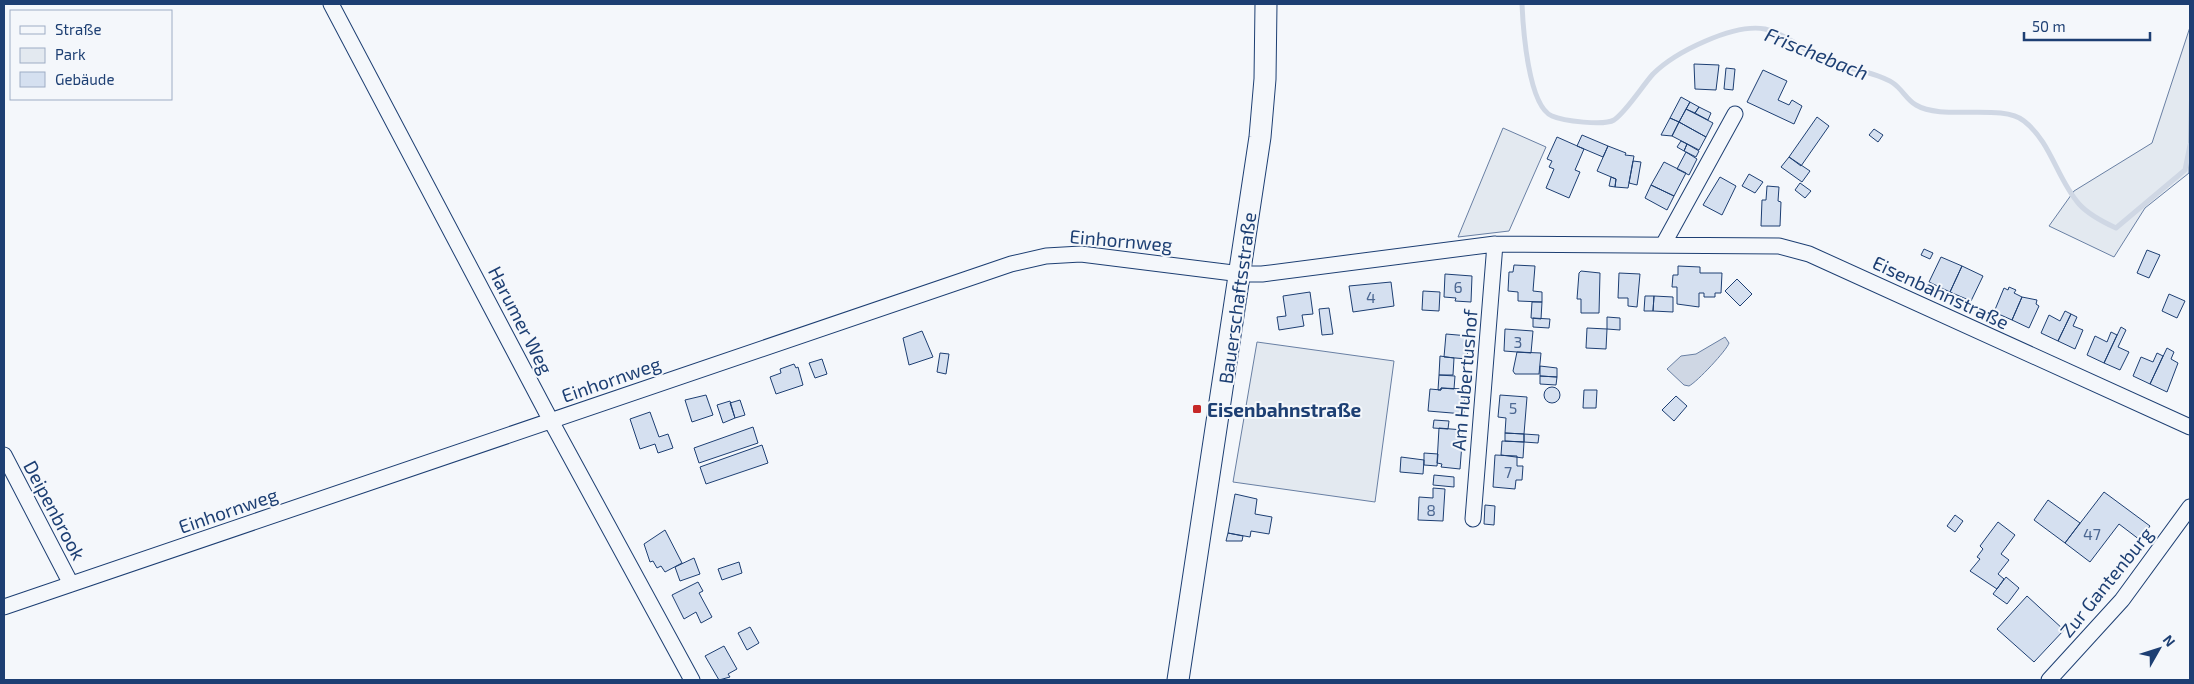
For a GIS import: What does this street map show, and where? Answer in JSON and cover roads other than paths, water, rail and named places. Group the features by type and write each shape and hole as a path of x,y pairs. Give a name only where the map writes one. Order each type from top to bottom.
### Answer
{"street":[{"name":"Harumer Weg","path":"331,4 551,421 692,680"},
{"name":"Bauerschaftsstraße","path":"1178,680 1241,274 1260,137 1265,79 1266,4"},
{"path":"1663,245 1735,114"},
{"name":"Eisenbahnstraße","path":"1241,274 1262,274 1495,244 1779,246 1809,254 2190,427"},
{"name":"Am Hubertushof","path":"1473,519 1495,244"},
{"name":"Einhornweg","path":"4,607 1011,264 1046,256 1081,254 1241,274"},
{"name":"Deipenbrook","path":"4,456 71,584"},
{"name":"Zur Gantenburg","path":"2050,680 2122,600 2190,507"}],"waterway":[{"name":"Frischebach","path":"1522,4 1528,65 1537,98 1544,109 1552,116 1565,120 1593,123 1614,120 1629,105 1653,74 1675,57 1706,41 1738,30 1752,28 1774,32 1824,59 1886,79 1896,85 1913,103 1927,110 2001,113 2024,121 2041,139 2071,194 2079,204 2096,218 2116,228 2185,170 2190,145"}],"place":[{"name":"Eisenbahnstraße","path":"1197,409"}]}
